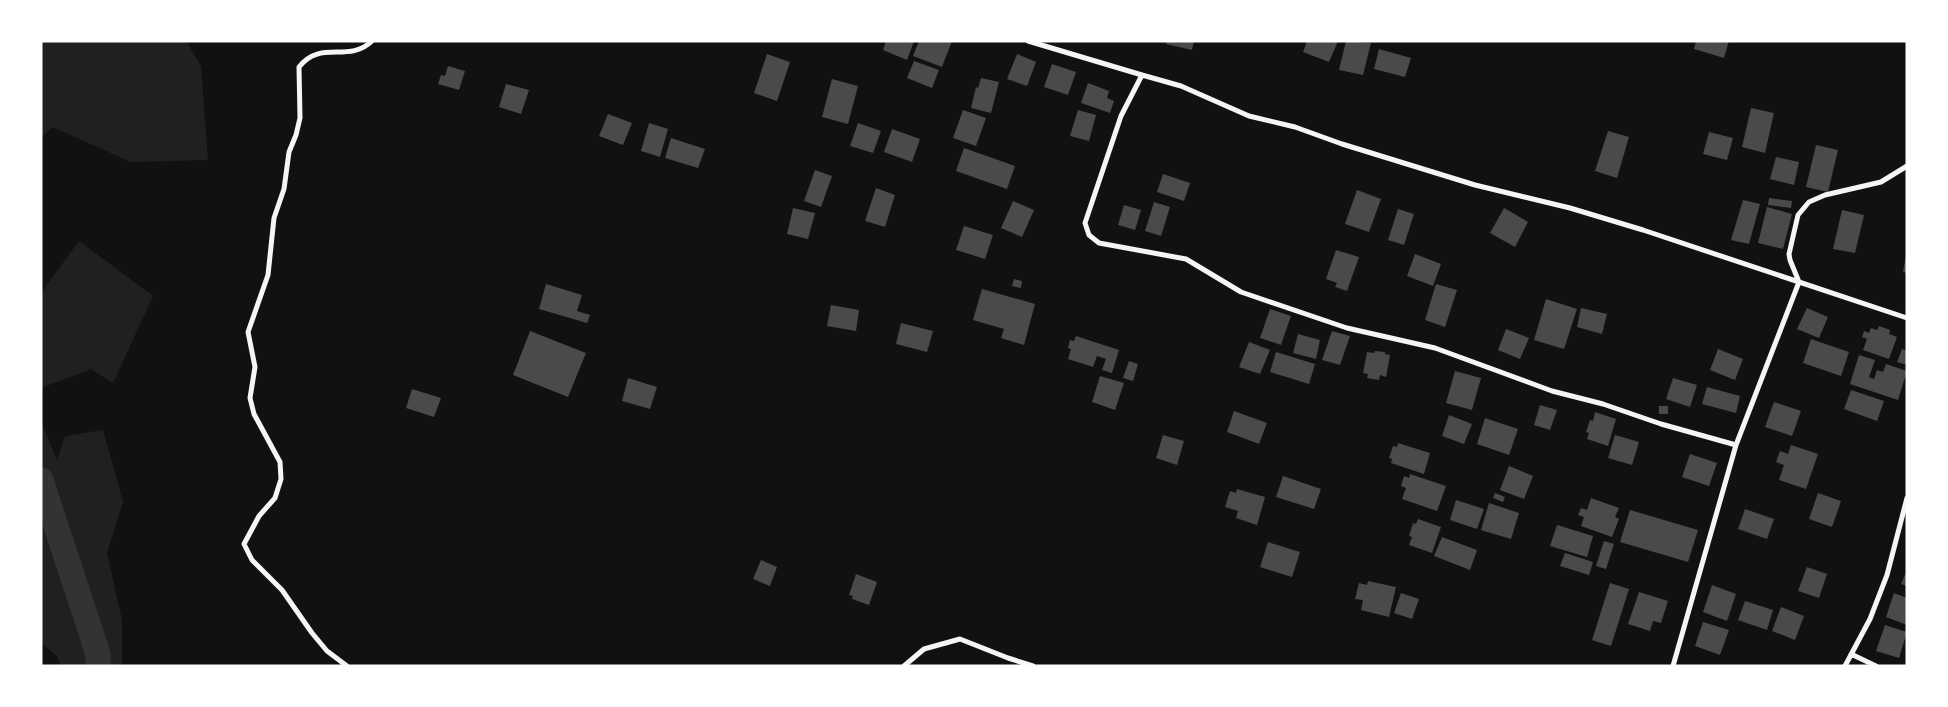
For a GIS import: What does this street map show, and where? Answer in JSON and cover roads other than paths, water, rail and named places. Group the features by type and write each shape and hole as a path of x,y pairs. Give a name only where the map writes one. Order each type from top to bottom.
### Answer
{"street":[{"path":"347,666 328,651 312,633 282,590 252,560 244,544 259,516 275,498 281,479 280,462 254,414 250,398 255,366 248,332 268,275 274,218 284,190 289,152 300,118 299,67 308,57 316,54 358,50 366,47 372,41"},
{"path":"1028,41 1181,86 1249,116 1295,127 1342,144 1475,185 1570,208 1644,230 1907,318"},
{"path":"1142,75 1121,116 1085,223 1089,235 1099,243 1186,259 1241,292 1348,328 1435,348 1552,391 1603,404 1661,424 1736,445"},
{"path":"1673,666 1736,445 1799,282 1789,254 1798,214 1809,202 1825,195 1881,182 1907,166"},
{"path":"1845,666 1870,619 1887,575 1906,502"},
{"path":"904,666 924,649 960,639 1000,656 1033,666"},
{"path":"1851,654 1876,666"}],"waterway":[{"path":"41,480 98,654 98,666"}]}
